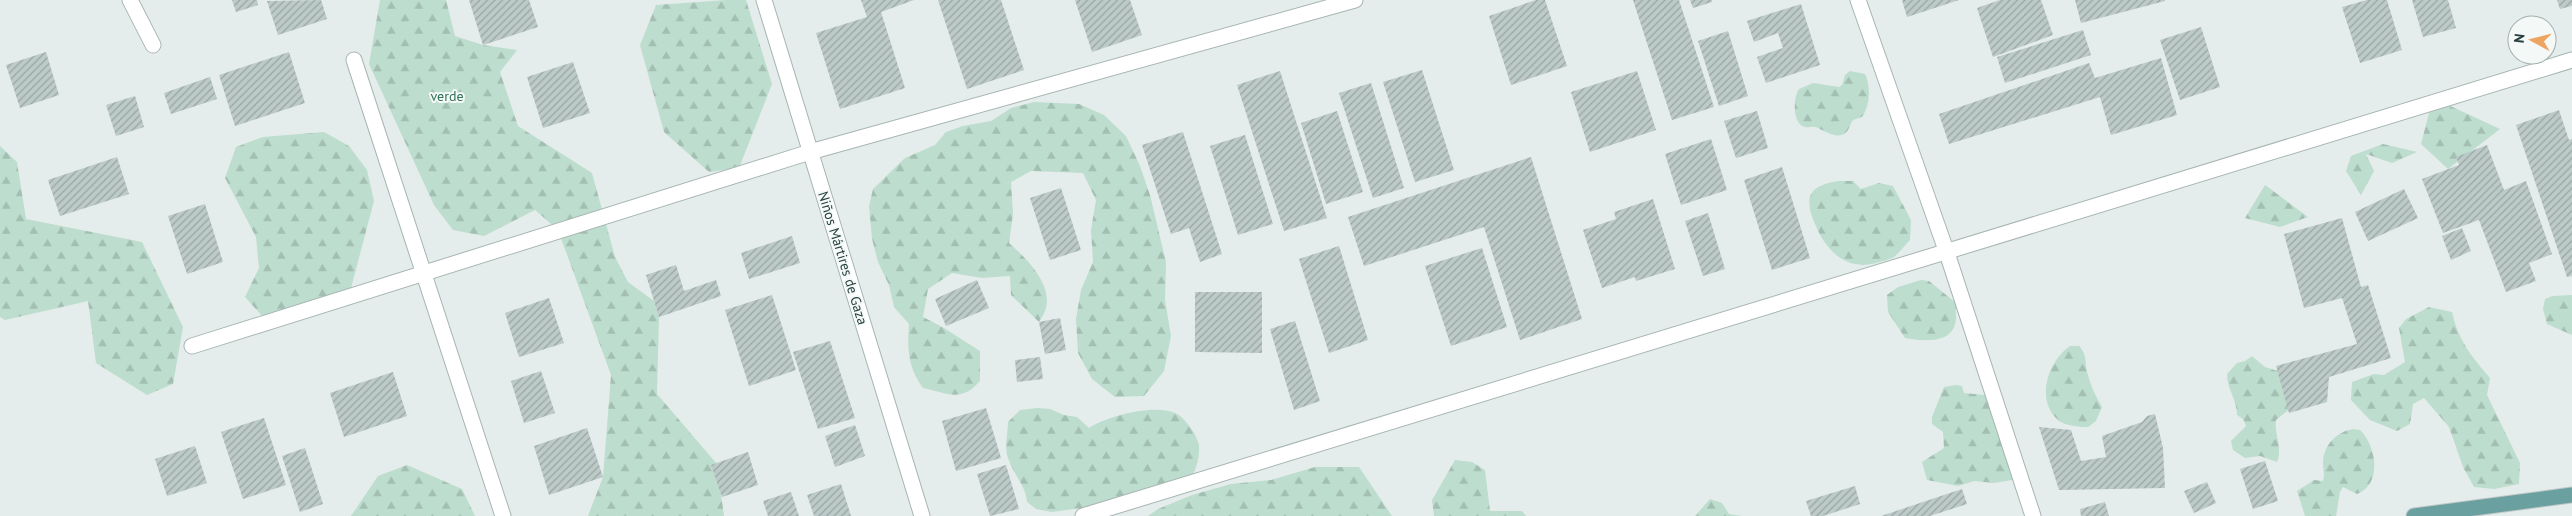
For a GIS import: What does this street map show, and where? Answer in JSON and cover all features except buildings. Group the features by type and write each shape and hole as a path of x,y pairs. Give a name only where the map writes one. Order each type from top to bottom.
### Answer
{"main road":[{"path":"2414,516 2572,495"}],"street":[{"path":"130,0 153,45"},
{"name":"Niños Mártires de Gaza","path":"764,0 922,516"},
{"path":"192,346 810,152 1355,0"},
{"path":"1858,0 1947,253 2033,516"},
{"path":"354,60 503,516"},
{"path":"1083,516 1947,253 2572,60"}],"green space":[{"name":"verde","path":"380,0 446,0 455,36 483,45 517,50 500,72 518,126 592,173 615,257 628,282 654,301 659,317 657,394 717,464 724,516 588,516 603,477 611,375 558,230 535,210 484,236 453,230 434,205 369,64"},
{"path":"746,0 772,84 739,168 709,172 664,132 640,45 656,5"},
{"path":"1850,71 1865,74 1867,79 1869,90 1868,102 1862,117 1853,120 1848,130 1841,135 1832,134 1816,127 1801,125 1795,110 1799,89 1813,83 1839,87 1842,85 1845,75"},
{"path":"2433,98 2500,129 2448,169 2421,144"},
{"path":"1034,102 1079,104 1104,115 1126,136 1140,166 1150,195 1166,262 1165,300 1171,336 1164,371 1144,396 1115,397 1092,379 1078,353 1076,319 1081,290 1093,262 1091,230 1096,200 1083,173 1031,171 1011,182 1013,214 1009,243 1030,264 1045,289 1046,308 1039,322 1011,295 1010,276 982,278 952,273 928,289 923,317 980,351 980,381 966,392 953,395 947,394 923,388 911,366 908,342 909,324 894,307 889,285 878,262 872,239 869,206 873,189 905,158 935,145 946,132 963,126 991,121 1011,108"},
{"path":"324,132 349,146 367,170 374,201 351,288 325,308 264,318 245,297 259,268 256,237 225,178 236,147 263,137"},
{"path":"2383,144 2417,152 2392,163 2366,154 2374,171 2361,195 2346,171 2351,156"},
{"path":"0,146 17,162 26,219 142,242 183,327 173,384 147,395 96,363 88,301 5,320 0,317"},
{"path":"1838,181 1853,181 1861,189 1879,183 1893,186 1911,220 1910,240 1894,257 1865,265 1855,264 1838,257 1825,243 1812,217 1809,205 1810,198 1813,191 1819,186"},
{"path":"2265,185 2308,217 2280,227 2245,218"},
{"path":"1921,280 1929,281 1956,303 1954,327 1944,337 1929,340 1905,338 1888,312 1887,295 1898,287"},
{"path":"2572,295 2572,335 2547,324 2543,309 2545,299 2553,296"},
{"path":"2429,307 2452,312 2466,348 2490,378 2487,395 2520,463 2519,484 2494,489 2474,487 2463,467 2449,427 2424,398 2413,404 2410,424 2397,431 2370,420 2351,400 2352,382 2374,374 2384,375 2405,362 2399,328 2406,319"},
{"path":"2070,346 2079,346 2084,353 2091,384 2102,407 2096,421 2088,427 2064,424 2051,412 2047,402 2047,381 2050,371 2062,353"},
{"path":"2252,356 2265,367 2287,374 2297,403 2276,420 2279,446 2277,462 2260,456 2245,458 2233,450 2231,441 2246,426 2243,419 2237,415 2227,374 2237,363 2245,361"},
{"path":"1962,386 1964,393 1985,395 1999,402 2016,472 2012,480 1994,483 1974,481 1958,486 1927,480 1922,462 1944,448 1943,432 1932,424 1932,417 1944,387"},
{"path":"1050,409 1064,415 1077,417 1089,428 1107,419 1143,411 1155,410 1178,414 1192,430 1199,446 1196,467 1185,491 1142,506 1095,506 1052,512 1036,509 1027,502 1024,491 1008,458 1006,445 1008,422 1020,410"},
{"path":"2353,429 2360,430 2370,445 2374,464 2371,482 2357,494 2343,487 2340,492 2336,516 2305,516 2297,491 2314,480 2323,481 2323,462 2329,444 2337,436"},
{"path":"1455,460 1472,462 1485,470 1490,511 1522,511 1526,516 1434,516 1432,500"},
{"path":"407,465 462,489 475,516 351,516 378,476"},
{"path":"1315,467 1359,467 1392,516 1148,516 1158,509 1192,495 1231,484 1271,480"},
{"path":"1710,499 1722,503 1729,514 1742,516 1695,516"}]}
